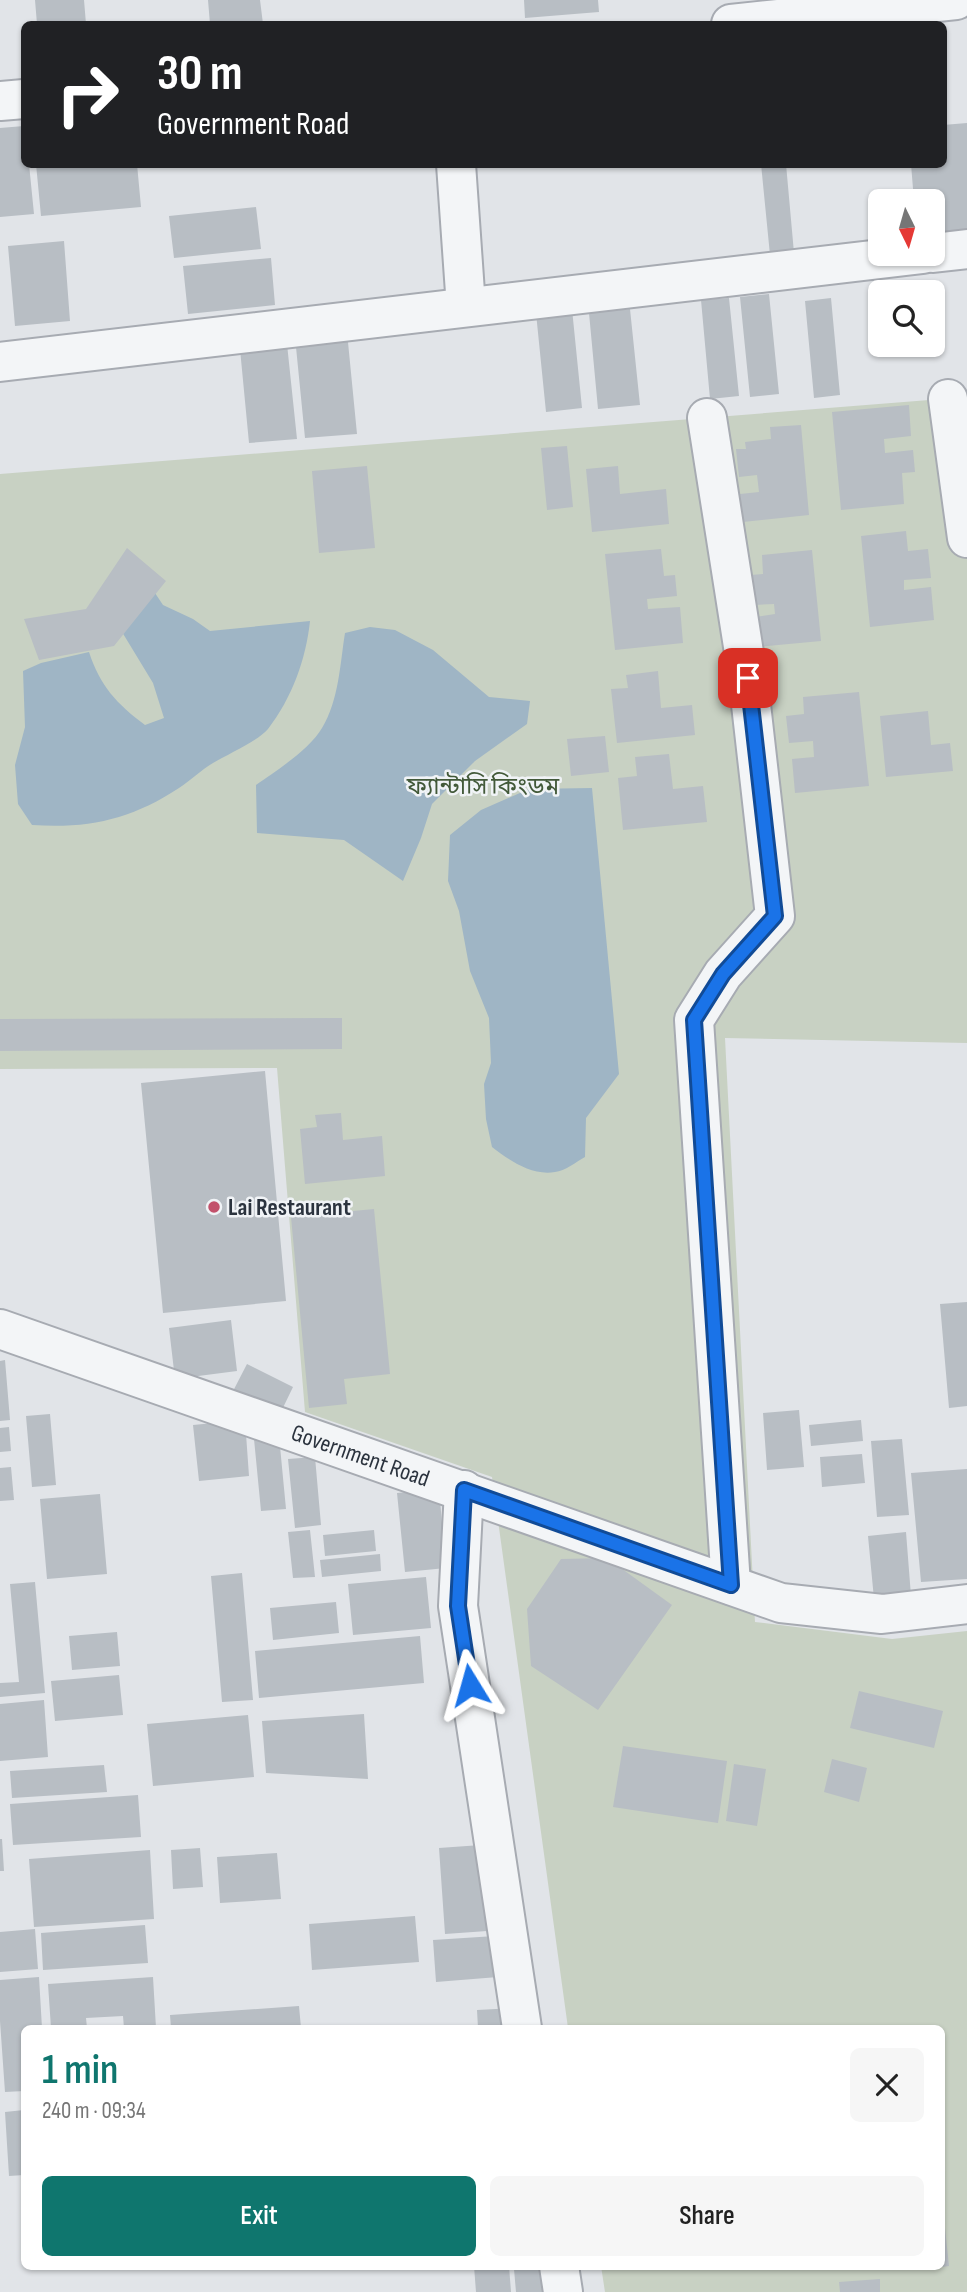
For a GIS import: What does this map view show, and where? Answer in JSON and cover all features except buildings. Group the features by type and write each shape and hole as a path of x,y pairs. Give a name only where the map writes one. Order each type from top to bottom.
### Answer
{"street":[{"path":"758,21 956,0"},
{"path":"0,102 21,99"},
{"path":"456,168 466,307"},
{"path":"945,252 967,249"},
{"path":"0,362 868,260"},
{"path":"948,398 967,538"},
{"path":"707,418 748,678 775,916 723,974 694,1020 731,1585"},
{"name":"Government Road","path":"0,1329 781,1603 882,1614 967,1604"},
{"path":"464,1490 458,1606 522,2025"},
{"path":"560,2270 563,2292"}],"green space":[{"name":"ফ্যান্টাসি কিংডম","path":"967,397 967,1043 725,1038 755,1622 892,1639 967,1631 967,2292 605,2292 602,2270 945,2270 945,2025 568,2025 492,1477 305,1412 277,1068 0,1069 0,474"}],"water":[{"path":"153,590 163,605 193,619 210,631 310,621 305,650 291,691 268,729 162,799 109,820 72,825 32,825 18,804 15,765 25,727 23,671 41,663 89,652 104,685 126,710 145,725 164,718 153,683 119,627"},
{"path":"370,627 395,630 433,650 489,697 530,701 527,724 475,761 432,804 403,881 344,840 257,833 256,785 292,759 317,736 332,706 345,633"},
{"path":"592,788 619,1074 586,1118 585,1157 559,1171 537,1172 513,1162 492,1147 486,1119 484,1084 491,1063 489,1018 470,971 459,911 448,881 450,835 481,810 529,789"}],"place":[{"name":"Lai Restaurant","path":"214,1207"}],"route":[{"path":"470,1685 458,1606 464,1490 731,1585 694,1020 723,974 775,916 748,678"}]}
